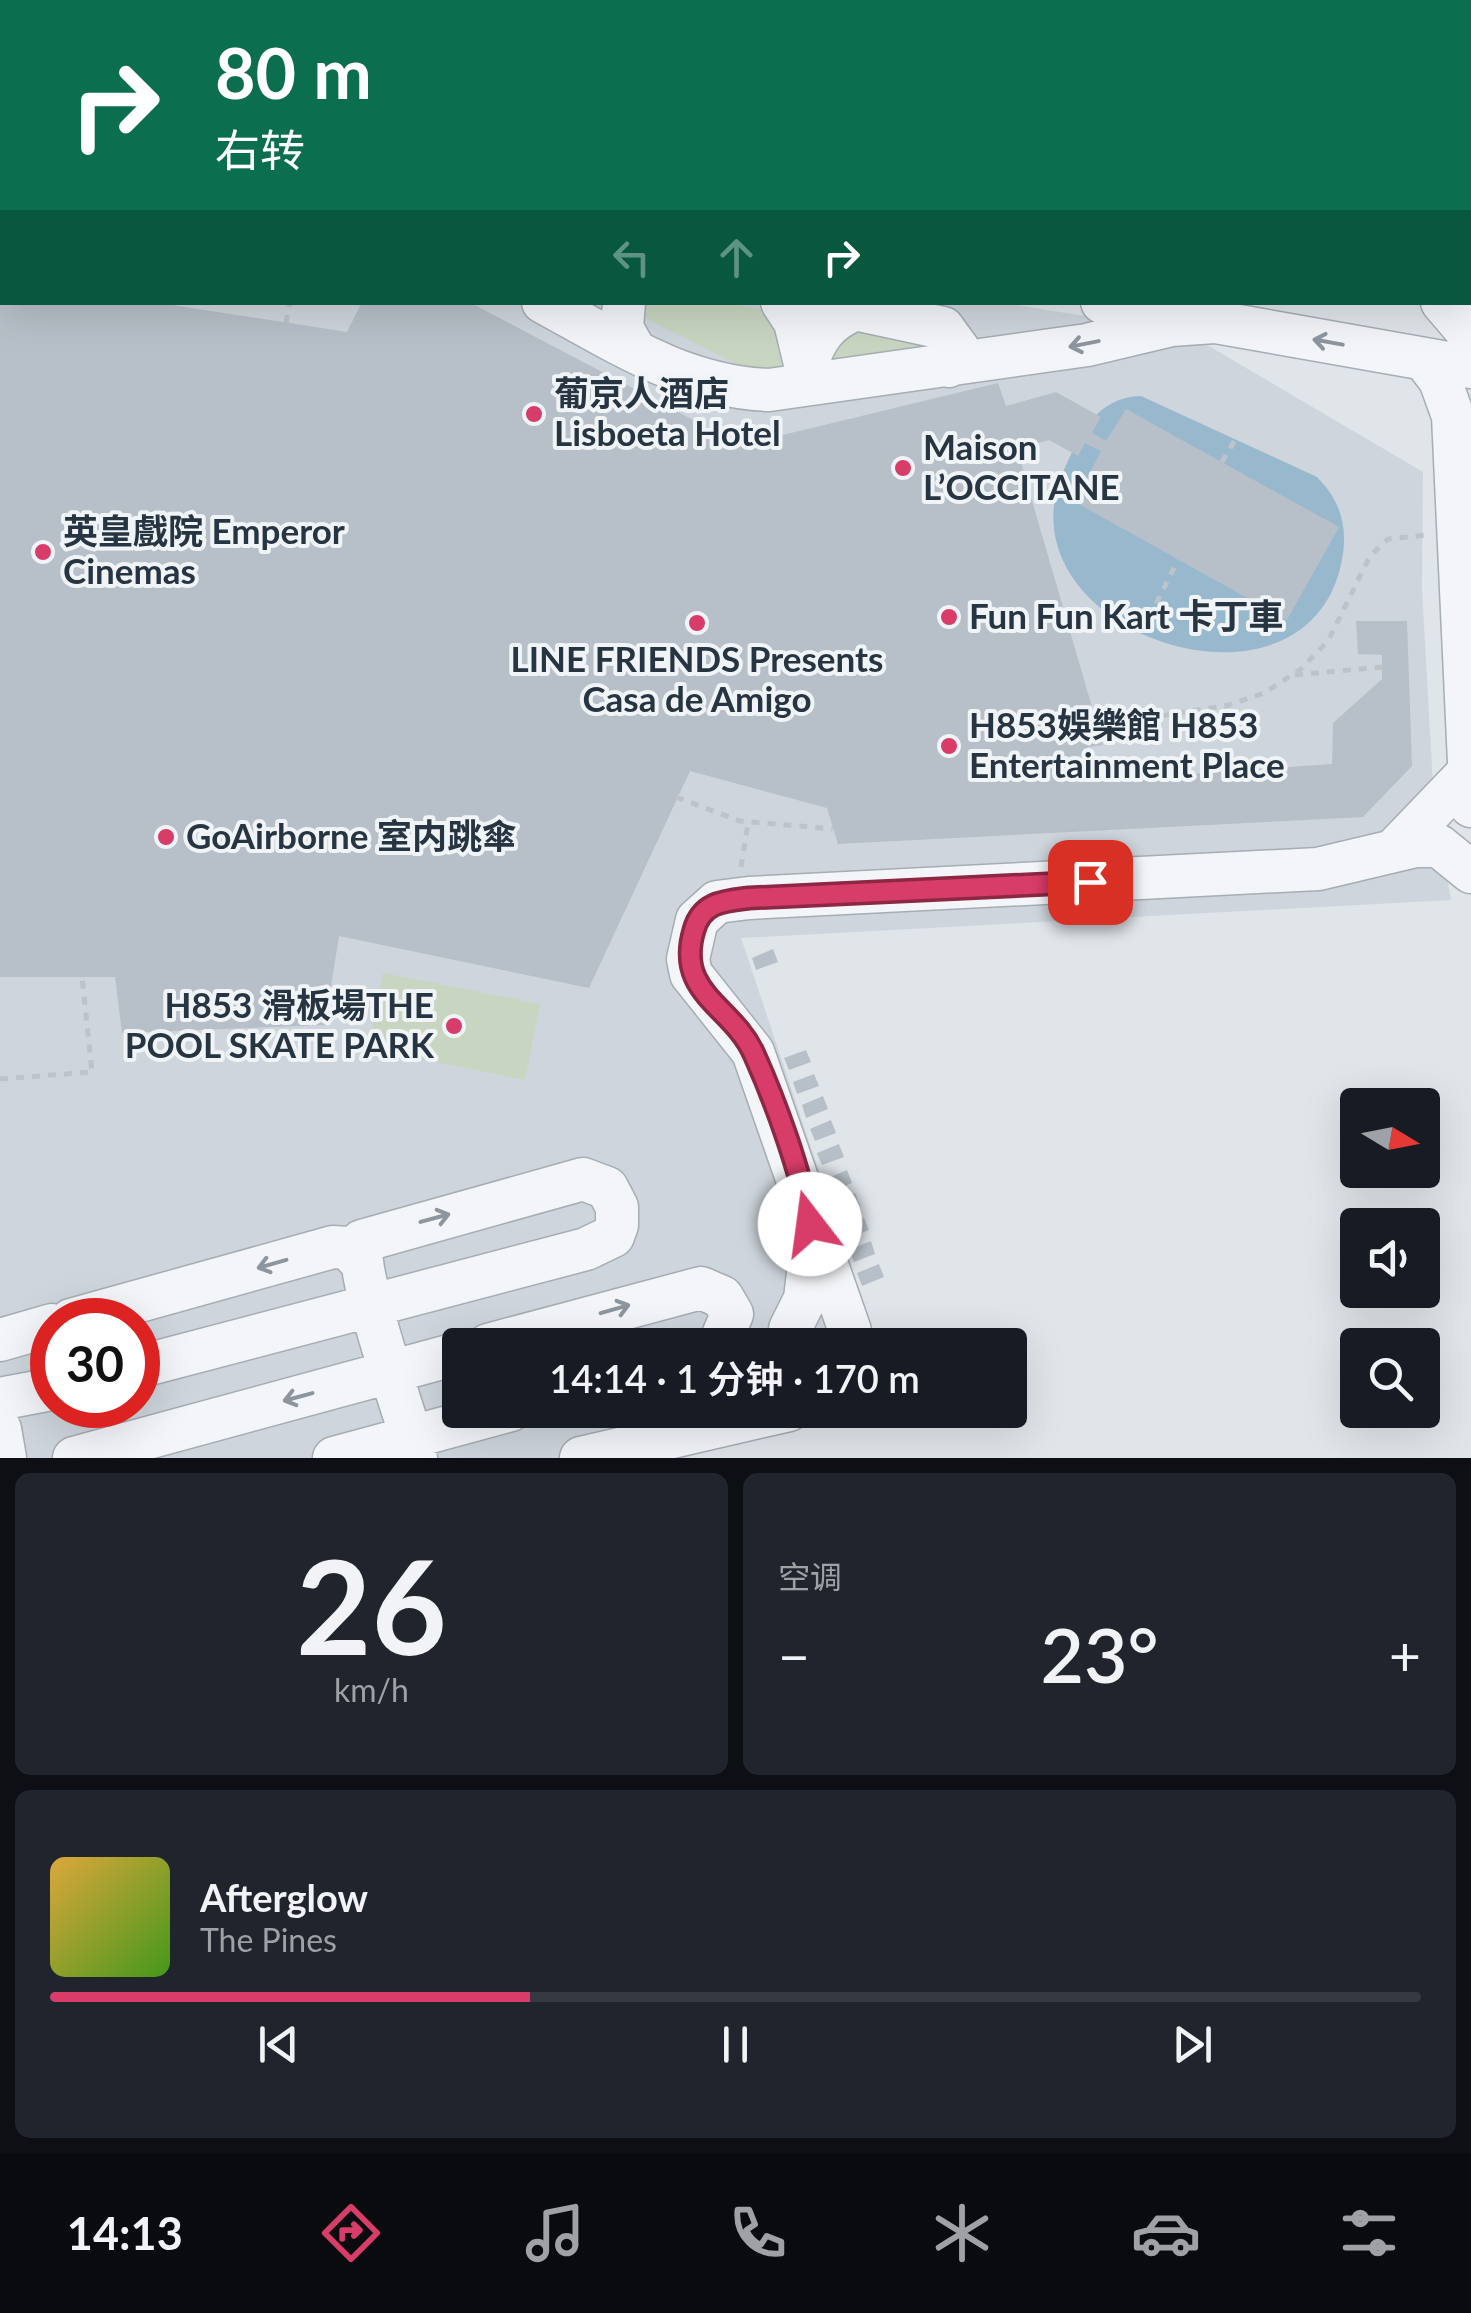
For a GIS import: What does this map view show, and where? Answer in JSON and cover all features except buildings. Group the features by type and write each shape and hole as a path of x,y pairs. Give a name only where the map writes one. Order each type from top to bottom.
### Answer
{"street":[{"path":"549,305 689,378 735,389 797,388 1087,345 1171,325 1214,322"},
{"path":"624,305 622,328 636,351"},
{"path":"784,305 795,322 806,368 822,331 839,306 943,328 959,350 949,366"},
{"path":"1119,305 1471,367"},
{"path":"1445,305 1471,336"},
{"path":"1396,849 1469,789 1453,416 1440,380 1424,359"},
{"path":"850,1328 753,1052 692,974 689,946 697,920 716,902 1318,869 1396,849 1439,846 1471,872"},
{"path":"160,1361 374,1304 603,1243 617,1225 616,1208 607,1188 583,1179 368,1236 362,1241 361,1262 374,1304 413,1448"},
{"path":"790,1328 810,1278 813,1246 806,1203"},
{"path":"150,1298 334,1247 348,1248 361,1262"},
{"path":"552,1328 701,1288 722,1297 732,1314 727,1328"},
{"path":"801,1328 820,1317 837,1328"},
{"path":"0,1340 30,1331"},
{"path":"74,1458 442,1358"},
{"path":"0,1399 30,1393"},
{"path":"334,1458 413,1448 464,1428"},
{"path":"676,1434 688,1428"},
{"path":"581,1458 704,1428"},
{"path":"0,1429 5,1458"}],"path":[{"path":"286,323 289,305"},
{"path":"1222,462 1236,438"},
{"path":"1098,726 1230,705 1264,693 1293,675 1328,641 1370,556 1388,539 1403,536"},
{"path":"1142,632 1178,560"},
{"path":"1293,675 1382,667"},
{"path":"676,797 740,822 833,828"},
{"path":"0,1080 92,1072 82,977"}],"shaded area":[{"path":"0,305 1016,305 1185,332 1423,472 1422,589 1434,804 1451,900 741,938 871,1328 442,1328 442,1428 794,1428 683,1458 0,1458"}],"green space":[{"path":"641,305 738,305 768,311 796,370 742,367 647,319"},
{"path":"854,326 945,350 879,353 828,364 832,348"},
{"name":"H853 滑板場THE POOL SKATE PARK","path":"383,973 540,1004 525,1080 368,1048"}],"water":[{"path":"1141,396 1317,477 1332,495 1343,526 1342,560 1317,614 1274,644 1220,652 1163,642 1111,616 1072,577 1054,527 1064,470 1084,431 1102,410 1126,398"}],"place":[{"name":"葡京人酒店 Lisboeta Hotel","path":"534,414"},
{"name":"Maison L’OCCITANE","path":"903,468"},
{"name":"英皇戲院 Emperor Cinemas","path":"43,552"},
{"name":"Fun Fun Kart 卡丁車","path":"949,617"},
{"name":"LINE FRIENDS Presents Casa de Amigo","path":"697,623"},
{"name":"H853娛樂館 H853 Entertainment Place","path":"949,746"},
{"name":"GoAirborne 室内跳傘","path":"166,837"},
{"name":"H853 滑板場THE POOL SKATE PARK","path":"454,1026"}],"route":[{"path":"810,1224 753,1052 743,1034 702,992 692,974 689,946 697,920 716,902 749,898 1090,882"}]}
